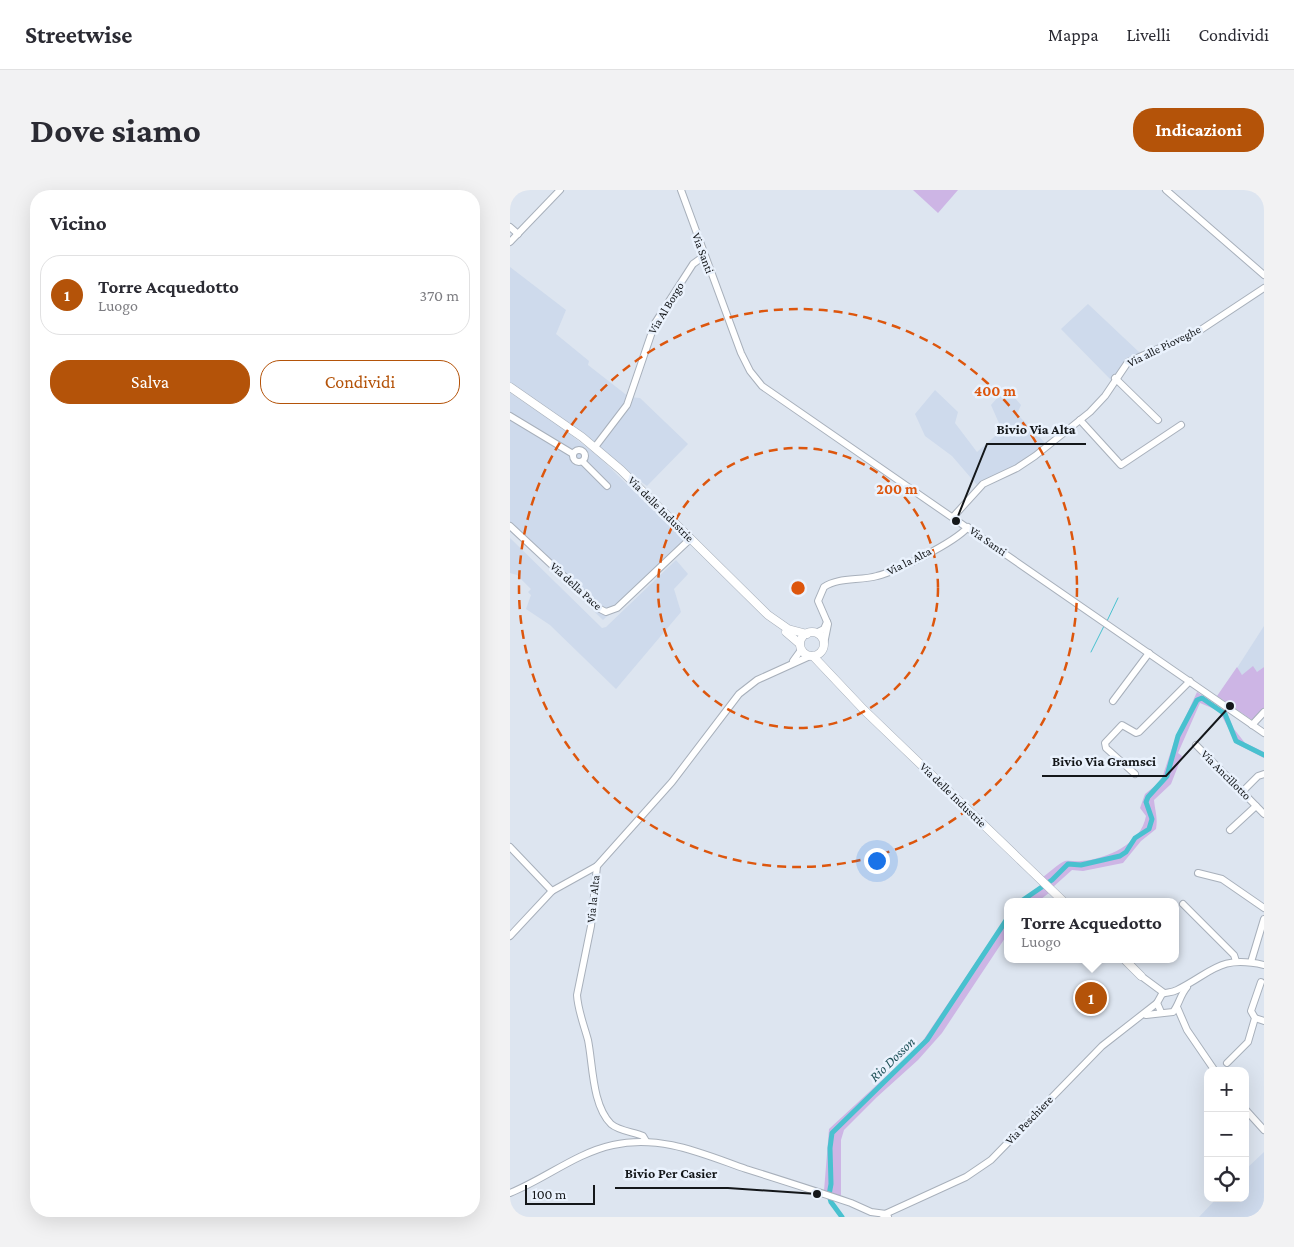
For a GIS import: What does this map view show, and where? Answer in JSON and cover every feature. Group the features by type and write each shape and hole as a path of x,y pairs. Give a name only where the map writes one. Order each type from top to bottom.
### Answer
{"main road":[{"name":"Via delle Industrie","path":"510,387 595,447 650,497 768,615 788,629 807,634"},
{"name":"Via delle Industrie","path":"510,392 548,416 600,456 759,612 801,647"},
{"path":"816,633 822,637 823,647 811,656 801,647 802,638 807,634 816,633"},
{"name":"Via delle Industrie","path":"823,647 830,670 842,689"},
{"name":"Via delle Industrie","path":"811,656 842,689 1060,898"},
{"path":"1128,963 1141,976"}],"street":[{"path":"510,242 560,190"},
{"name":"Via Santi","path":"681,190 741,354 750,371 762,386 1264,733"},
{"path":"1166,190 1264,275"},
{"path":"510,227 518,234"},
{"name":"Via Al Borgo","path":"595,447 627,405 655,323 693,264 704,256"},
{"name":"Via alle Pioveghe","path":"953,517 983,484 1017,468 1080,420 1105,396 1116,378 1131,360 1199,331 1264,288"},
{"path":"1116,378 1158,420"},
{"path":"510,416 573,454 578,450 583,452 585,457 583,462 608,486"},
{"path":"1080,420 1121,465 1182,425"},
{"name":"Via della Pace","path":"510,526 598,608 606,612 617,608 688,541"},
{"name":"Via la Alta","path":"828,621 818,601 819,594 828,584 883,575 950,540 968,527"},
{"path":"816,633 824,628 828,621"},
{"path":"823,647 828,621"},
{"path":"777,671 795,660 801,647"},
{"path":"1113,701 1150,653"},
{"path":"777,671 811,656"},
{"name":"Via la Alta","path":"646,1141 643,1136 616,1127 610,1123 595,1085 588,1042 578,1006 577,995 591,926 597,866 672,782 739,694 757,680 777,671"},
{"path":"1135,774 1106,748 1105,743 1122,725 1136,733 1139,732 1190,682"},
{"path":"1252,725 1264,712"},
{"name":"Via Ancillotto","path":"1196,745 1264,814"},
{"path":"1242,792 1258,776 1264,774"},
{"name":"Via Ancillotto","path":"1230,830 1256,806"},
{"path":"510,847 552,891"},
{"path":"510,936 552,891 597,866"},
{"path":"1198,873 1222,879 1264,908"},
{"path":"1184,904 1234,955 1236,961"},
{"path":"1251,962 1264,919"},
{"path":"1167,993 1218,965 1236,961 1264,965"},
{"path":"1141,976 1167,993 1177,1003 1187,1030"},
{"path":"1141,976 1164,1012 1187,1030 1212,1067"},
{"path":"1139,1018 1164,1012 1173,1012 1186,987 1197,978"},
{"path":"1261,982 1251,1011 1255,1018 1264,1021"},
{"name":"Via Peschiere","path":"878,1217 887,1215 966,1177 991,1160 1102,1046 1139,1018 1167,993"},
{"path":"1227,1063 1248,1042 1255,1018"},
{"path":"1248,1112 1264,1130"},
{"path":"510,1193 596,1150 613,1145 646,1141 687,1149 829,1196 858,1206 869,1217"},
{"path":"510,1187 518,1190"},
{"path":"865,1213 887,1215"}],"shaded area":[{"path":"913,190 958,190 938,213"},
{"path":"510,267 566,310 556,334 589,361 588,365 629,397 640,398 688,444 647,486 510,385"},
{"path":"1088,304 1140,353 1126,360 1111,380 1061,329"},
{"path":"1006,388 1021,405 1017,414 1047,445 1016,466 977,485 952,456 925,436 915,414 935,390 958,412 955,423 977,452 1002,430 991,405"},
{"path":"510,393 558,425 599,457 685,541 603,620 510,529"},
{"path":"510,538 602,628 606,627 676,560 688,574 674,589 681,612 616,689 550,625 526,609 531,595 528,592 531,589 517,575 510,573"},
{"path":"1264,626 1264,667 1246,681 1237,668"},
{"path":"1253,666 1257,672 1264,667 1264,710 1252,720 1217,696 1237,667 1242,675"},
{"path":"1197,692 1227,713 1234,729 1245,743 1264,752 1264,758 1237,744 1219,711 1200,703 1178,753 1182,756 1171,784 1154,800 1157,817 1156,829 1141,841 1123,863 1083,871 1072,870 1053,887 1043,877 1062,862 1091,860 1101,857 1121,848 1137,835 1143,826 1146,816 1140,808 1145,794 1161,781 1174,742"},
{"path":"1041,885 1049,893 1042,898 1023,898"},
{"path":"1004,920 1004,940 942,1033 918,1060 844,1130 841,1140 841,1197 824,1191 829,1129 920,1045"},
{"path":"1264,1152 1264,1217 1199,1217 1213,1202 1249,1202 1249,1166"}],"waterway":[{"path":"1107,621 1118,598"},
{"path":"1091,652 1104,626"},
{"name":"Rio Dosson","path":"1026,898 1052,880 1068,864 1081,865 1120,856 1126,852 1135,838 1149,829 1152,819 1146,802 1148,797 1167,776 1178,736 1197,700 1202,698 1225,714 1236,741 1264,755"},
{"name":"Rio Dosson","path":"842,1217 831,1202 829,1195 832,1133 927,1040 1004,924"}],"place":[{"name":"Bivio Via Alta","path":"956,521"},
{"name":"Bivio Via Gramsci","path":"1230,706"},
{"name":"Torre Acquedotto","path":"1091,998"},
{"name":"Bivio Per Casier","path":"817,1194"}]}
